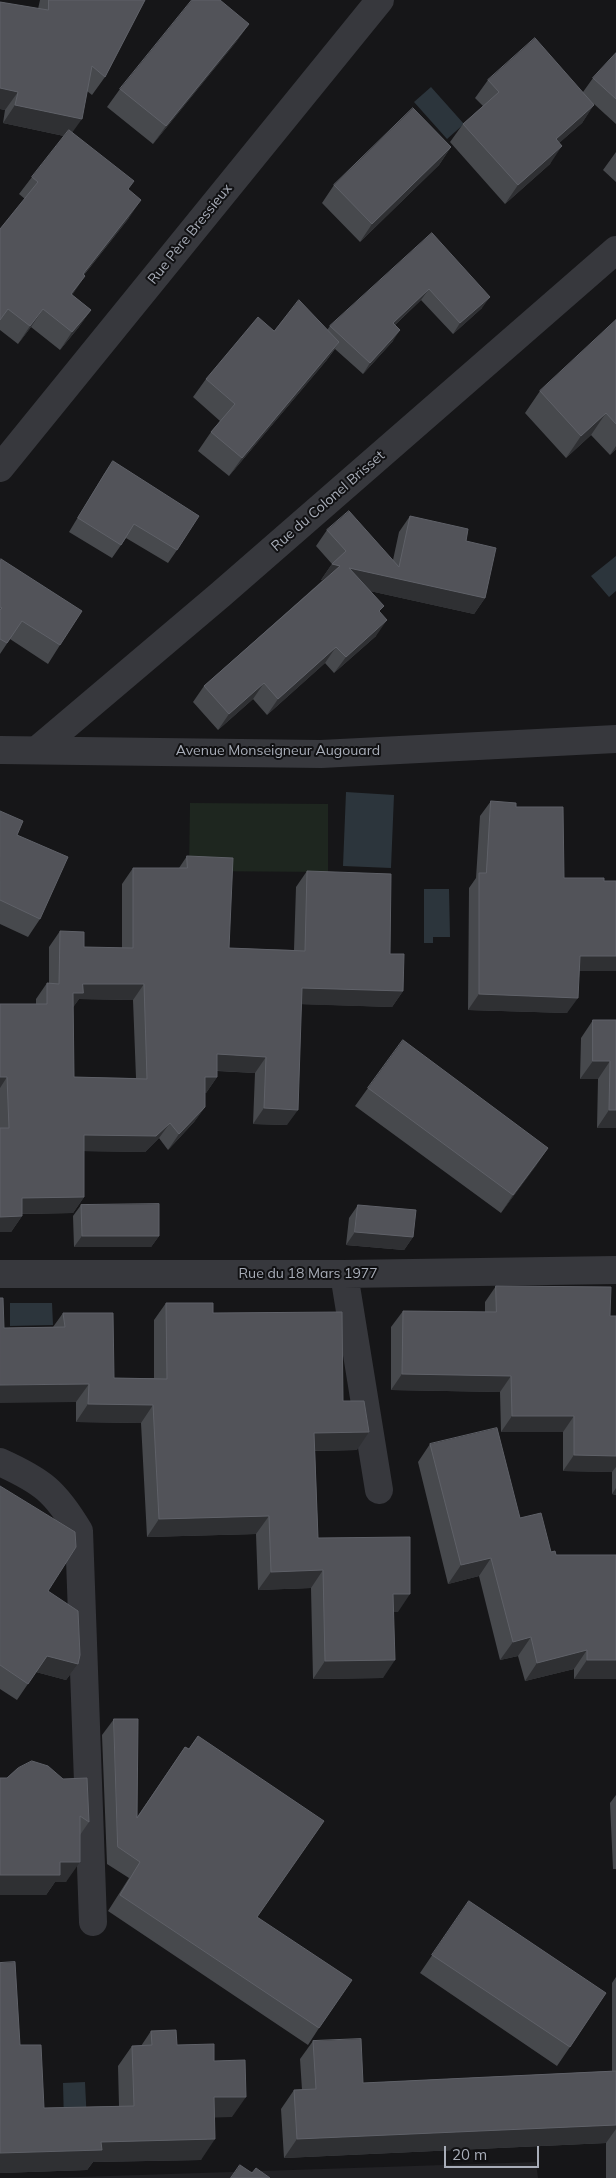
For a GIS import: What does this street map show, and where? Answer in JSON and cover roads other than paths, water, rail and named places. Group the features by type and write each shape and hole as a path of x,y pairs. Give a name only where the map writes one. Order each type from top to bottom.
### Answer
{"street":[{"name":"Rue Père Bressieux","path":"0,468 376,1"},
{"name":"Rue du Colonel Brisset","path":"37,750 220,595 616,250"},
{"name":"Avenue Monseigneur Augouard","path":"0,750 321,754 616,739"},
{"name":"Rue du 18 Mars 1977","path":"0,1274 344,1274 616,1270"},
{"path":"344,1274 379,1490"},
{"path":"0,1462 32,1476 61,1501 79,1531 93,1922"}]}
